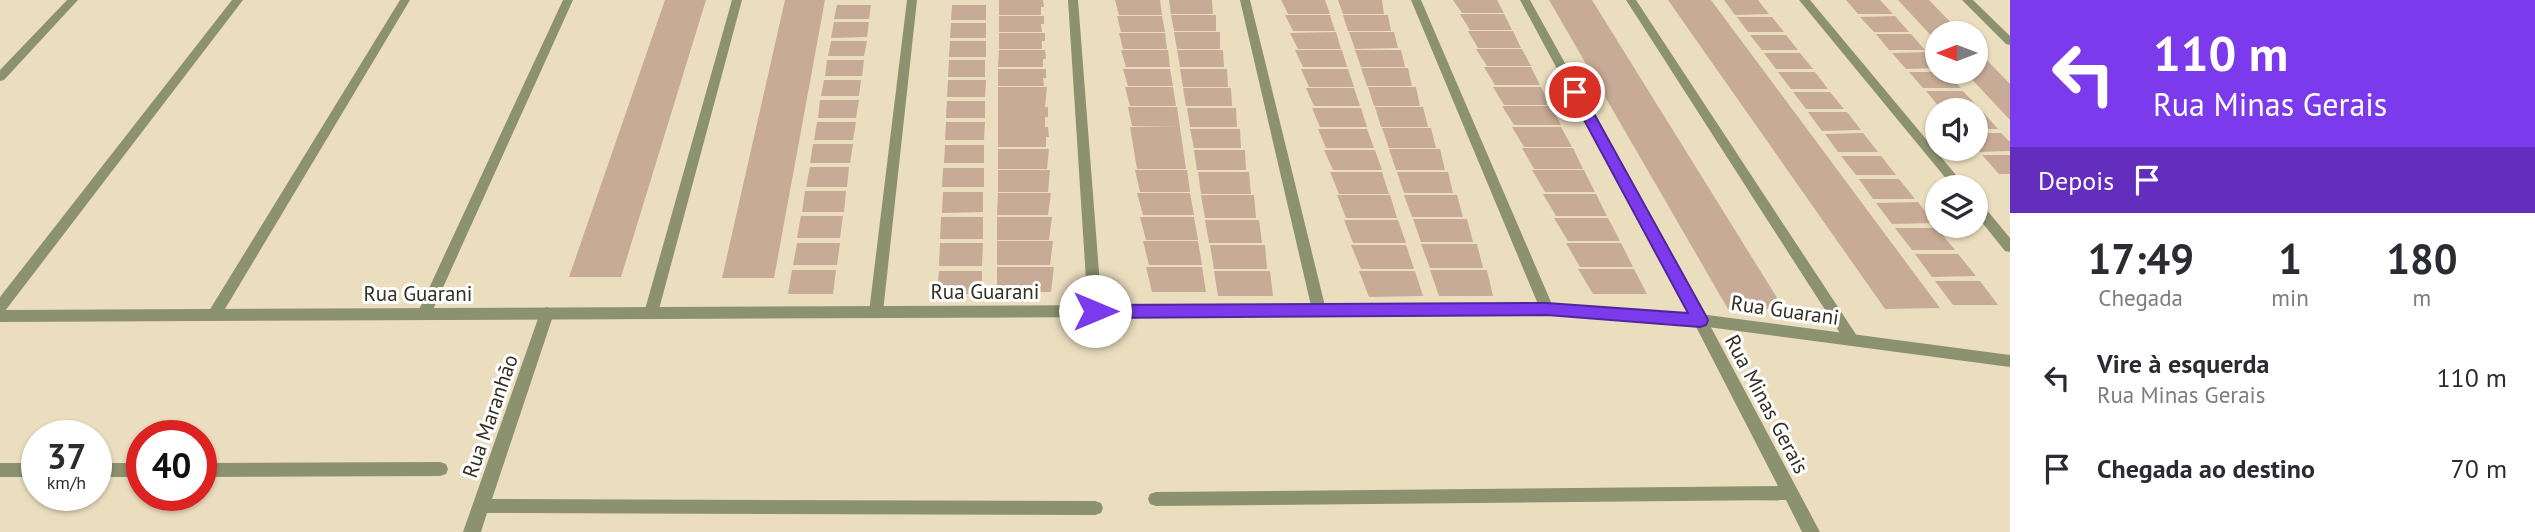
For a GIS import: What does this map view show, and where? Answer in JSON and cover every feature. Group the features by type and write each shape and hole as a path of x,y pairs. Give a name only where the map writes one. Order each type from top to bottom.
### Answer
{"street":[{"path":"0,76 73,0"},
{"path":"0,307 237,0"},
{"path":"214,315 405,0"},
{"path":"424,314 568,0"},
{"path":"651,313 737,0"},
{"path":"876,312 912,0"},
{"path":"1073,0 1095,311"},
{"path":"1245,0 1319,310"},
{"path":"1416,0 1547,309"},
{"name":"Rua Minas Gerais","path":"1525,0 1700,320 1811,532"},
{"path":"1631,0 1853,340"},
{"path":"1804,0 1950,175"},
{"path":"1967,0 2010,43"},
{"path":"1988,220 2010,247"},
{"name":"Rua Guarani","path":"0,316 1547,309 1700,320 2010,361"},
{"name":"Rua Maranhão","path":"472,532 547,313"},
{"path":"217,470 440,469"},
{"path":"0,470 21,470"},
{"path":"1156,499 1790,493"},
{"path":"481,506 1095,508"}],"building":[{"path":"665,0 706,0 621,277 569,277"},
{"path":"785,0 825,0 774,278 722,278"},
{"path":"999,0 1043,0 1044,7 1041,7 1041,15 999,15"},
{"path":"1115,0 1160,0 1162,15 1119,15"},
{"path":"1169,0 1212,0 1213,14 1171,14"},
{"path":"1281,0 1325,0 1330,14 1288,14"},
{"path":"1338,0 1382,0 1384,14 1343,14"},
{"path":"1453,0 1497,0 1504,13 1462,13"},
{"path":"1549,0 1592,0 1784,309 1728,309"},
{"path":"1668,0 1711,0 1940,308 1885,309"},
{"path":"1724,0 1758,0 1769,14 1735,15"},
{"path":"1846,0 1880,0 1893,14 1858,14"},
{"path":"1898,0 1929,0 1949,21 1925,21 1925,29"},
{"path":"837,5 871,5 869,19 834,19"},
{"path":"952,5 986,5 986,20 951,20"},
{"path":"1460,14 1504,14 1512,30 1470,30"},
{"path":"1171,15 1216,15 1216,31 1174,31"},
{"path":"1285,15 1330,15 1335,31 1293,31"},
{"path":"1343,15 1388,15 1391,31 1348,31"},
{"path":"999,16 1044,16 1042,32 999,32"},
{"path":"1117,16 1162,16 1165,32 1121,32"},
{"path":"1895,16 1909,32 1874,32 1860,17"},
{"path":"1737,17 1772,17 1784,32 1748,32"},
{"path":"834,22 869,22 867,37 831,38"},
{"path":"951,23 986,23 986,38 950,38"},
{"path":"1468,31 1513,31 1521,48 1478,48"},
{"path":"1174,32 1220,32 1220,49 1177,49"},
{"path":"1336,32 1341,49 1298,49 1290,33"},
{"path":"1349,32 1394,32 1398,48 1355,49"},
{"path":"999,33 1045,33 1045,41 1042,41 1042,49 999,49"},
{"path":"1119,33 1165,33 1167,49 1123,49"},
{"path":"1876,34 1911,34 1925,50 1889,50"},
{"path":"1750,35 1786,35 1798,50 1762,50"},
{"path":"831,41 867,41 864,56 828,56"},
{"path":"950,41 986,41 986,57 949,57"},
{"path":"1476,49 1522,49 1531,66 1487,66"},
{"path":"999,50 1045,50 1046,59 1043,59 1043,67 998,67"},
{"path":"1121,50 1168,50 1170,67 1126,67"},
{"path":"1177,50 1223,50 1224,67 1180,67"},
{"path":"1295,50 1342,50 1347,67 1303,67"},
{"path":"1355,50 1401,50 1405,67 1361,67"},
{"path":"1925,52 1925,68 1906,69 1892,53"},
{"path":"1764,53 1800,53 1813,69 1776,69"},
{"path":"827,60 864,60 862,76 825,76"},
{"path":"949,60 985,60 985,77 948,77"},
{"path":"1988,61 2010,84 2010,120 1976,84 1988,84"},
{"path":"1484,67 1531,67 1540,85 1495,85"},
{"path":"1361,68 1408,68 1412,86 1367,86"},
{"path":"998,69 1046,69 1044,86 998,86"},
{"path":"1123,69 1170,69 1173,86 1128,86"},
{"path":"1180,69 1227,69 1228,87 1183,87"},
{"path":"1301,69 1348,69 1354,87 1309,87"},
{"path":"1778,72 1815,72 1828,89 1791,89"},
{"path":"1909,72 1925,72 1925,84 1957,84 1961,88 1923,88"},
{"path":"824,80 861,80 859,96 821,96"},
{"path":"948,80 986,80 985,97 947,97"},
{"path":"998,87 1047,87 1045,107 1048,107 1048,117 1045,117 1045,127 1048,127 1049,137 1046,137 1046,147 998,147"},
{"path":"1125,87 1173,87 1176,106 1130,106"},
{"path":"1368,87 1416,87 1420,106 1374,106"},
{"path":"1493,87 1541,87 1550,105 1504,105"},
{"path":"1183,88 1231,88 1232,106 1186,106"},
{"path":"1306,88 1354,88 1360,106 1314,106"},
{"path":"1926,91 1963,91 1970,98 1932,98"},
{"path":"1793,92 1830,92 1844,109 1806,109"},
{"path":"820,100 859,100 856,118 818,118"},
{"path":"947,101 985,101 985,118 946,118"},
{"path":"1502,106 1551,106 1561,125 1514,125"},
{"path":"1128,107 1177,107 1186,169 1137,169 1130,127 1177,126 1132,126"},
{"path":"1375,107 1423,107 1428,127 1381,127"},
{"path":"1187,108 1236,108 1237,127 1190,127"},
{"path":"1312,108 1361,108 1367,127 1320,127"},
{"path":"1808,112 1847,112 1861,130 1822,131"},
{"path":"1988,118 1998,129 1988,129"},
{"path":"817,122 856,122 853,140 814,140"},
{"path":"946,122 985,122 984,140 945,140"},
{"path":"1512,127 1561,127 1572,147 1524,147"},
{"path":"1382,128 1431,128 1436,148 1389,148"},
{"path":"1190,129 1240,129 1241,148 1194,148"},
{"path":"1318,129 1367,129 1374,148 1326,148"},
{"path":"1863,133 1878,152 1838,152 1825,134"},
{"path":"1988,133 2001,133 2010,142 2010,151 1988,152"},
{"path":"813,144 853,144 850,163 810,163"},
{"path":"945,145 984,145 984,163 944,163"},
{"path":"1522,148 1573,148 1583,169 1534,169"},
{"path":"998,149 1049,149 1047,169 998,169"},
{"path":"1389,149 1440,149 1445,170 1396,170"},
{"path":"1194,150 1245,150 1246,170 1197,170"},
{"path":"1324,150 1375,150 1382,170 1333,170"},
{"path":"1988,155 2010,155 2010,174 1999,174 1987,161"},
{"path":"1841,156 1881,156 1896,175 1856,175"},
{"path":"810,167 849,167 847,187 806,187"},
{"path":"943,168 984,168 984,187 942,187"},
{"path":"998,170 1050,170 1048,192 998,192"},
{"path":"1135,170 1187,170 1190,192 1140,192"},
{"path":"1532,170 1584,170 1595,192 1545,192"},
{"path":"1198,172 1249,172 1251,194 1201,194"},
{"path":"1330,172 1382,172 1389,194 1339,194"},
{"path":"1397,172 1448,172 1453,193 1404,193"},
{"path":"1859,179 1899,179 1915,199 1873,199"},
{"path":"805,191 846,191 844,212 802,212"},
{"path":"943,192 983,192 983,212 942,213"},
{"path":"998,193 1051,193 1048,215 997,215"},
{"path":"1137,193 1190,193 1194,215 1143,215"},
{"path":"1543,194 1596,194 1607,216 1556,216"},
{"path":"1201,195 1254,195 1256,218 1205,218"},
{"path":"1337,195 1390,195 1397,218 1346,218"},
{"path":"1404,195 1457,195 1463,217 1412,217"},
{"path":"1918,202 1925,211 1925,223 1892,224 1876,203"},
{"path":"801,216 843,216 840,238 797,238"},
{"path":"941,217 983,217 983,239 940,239"},
{"path":"997,217 1052,217 1049,240 997,240"},
{"path":"1140,217 1194,217 1198,240 1146,240"},
{"path":"1554,218 1608,218 1620,241 1568,241"},
{"path":"1413,219 1467,219 1473,242 1421,242"},
{"path":"1205,220 1259,220 1262,243 1209,243"},
{"path":"1344,220 1398,220 1406,243 1353,243"},
{"path":"1895,228 1925,228 1925,238 1945,238 1955,250 1912,250"},
{"path":"997,241 1053,241 1050,265 997,265"},
{"path":"1143,241 1198,241 1202,265 1149,265"},
{"path":"797,243 840,243 837,265 793,265"},
{"path":"940,243 983,243 982,266 939,266"},
{"path":"1566,243 1621,243 1633,267 1580,267"},
{"path":"1421,244 1477,244 1483,268 1430,268"},
{"path":"1210,245 1265,245 1267,269 1214,269"},
{"path":"1351,245 1406,245 1414,269 1361,269"},
{"path":"1915,254 1958,254 1976,276 1932,277"},
{"path":"997,267 1054,267 1051,292 997,292"},
{"path":"1146,267 1202,267 1206,292 1152,292"},
{"path":"1578,269 1634,269 1647,294 1593,294"},
{"path":"792,270 836,270 833,294 788,294"},
{"path":"1430,270 1487,270 1493,296 1439,296"},
{"path":"939,271 982,271 982,294 937,294"},
{"path":"1214,271 1270,271 1273,296 1218,296"},
{"path":"1359,271 1415,271 1423,296 1369,297"},
{"path":"1935,281 1980,281 1998,305 1953,305"}],"route":[{"path":"1095,311 1547,309 1700,320 1575,92"}]}
